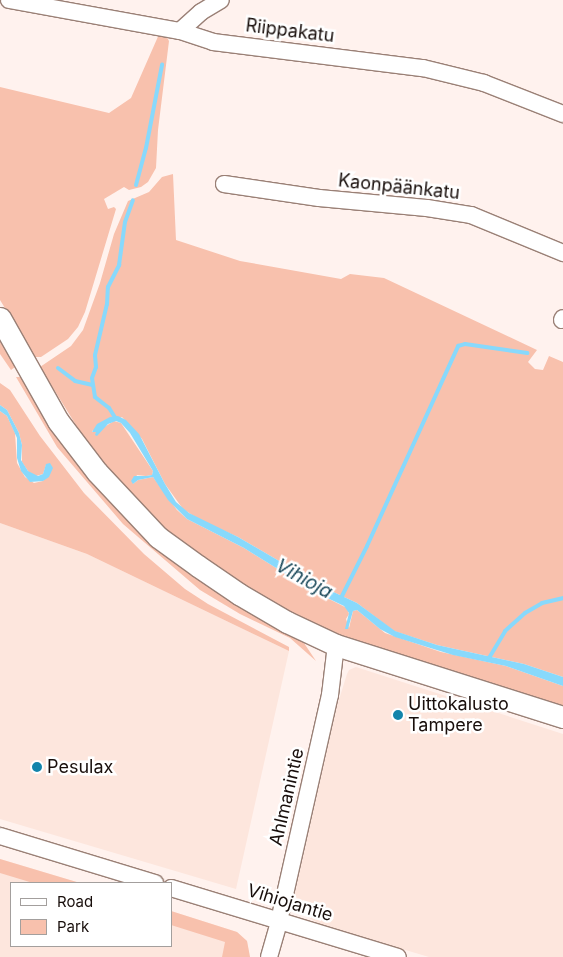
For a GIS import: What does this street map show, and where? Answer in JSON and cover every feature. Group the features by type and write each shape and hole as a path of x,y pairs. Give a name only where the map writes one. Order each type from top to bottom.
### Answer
{"main road":[{"path":"0,318 58,421 97,472 158,537 239,594 287,622 336,644 563,717"}],"street":[{"name":"Riippakatu","path":"9,0 180,31 213,42 423,68 484,83 563,114"},
{"path":"180,31 201,12 221,0"},
{"name":"Kaonpäänkatu","path":"224,184 319,198 427,208 471,215 563,253"},
{"name":"Ahlmanintie","path":"269,957 280,921 330,695 336,644"},
{"path":"0,836 152,882"},
{"name":"Vihiojantie","path":"172,888 398,957"}],"shaded area":[{"path":"0,523 87,554 289,651 236,889 0,819"},
{"path":"356,667 563,734 563,957 429,957 321,925 306,916 301,910 295,893 337,706 347,674 349,670"},
{"path":"0,859 77,882 10,882 10,947 172,947 172,911 237,932 247,941 250,957 0,957"}],"green space":[{"path":"160,32 165,34 169,41 158,130 156,168 148,182 141,187 129,190 124,187 104,199 108,209 114,207 116,209 85,312 78,327 68,339 41,357 35,357 0,300 0,87 109,113 131,98"},
{"path":"173,174 176,240 240,261 341,279 350,274 384,278 537,350 528,362 535,369 543,370 549,356 563,362 563,677 524,664 437,645 394,631 357,603 327,589 238,537 200,520 183,509 165,484 142,439 122,417 92,431 92,432 96,432 114,421 121,423 153,471 152,475 137,475 133,484 138,480 153,477 177,510 187,519 244,548 315,592 347,608 349,614 346,619 349,628 353,611 357,610 385,633 441,652 506,666 563,686 563,708 332,632 251,591 166,529 138,502 84,438 40,367 71,346 83,330 100,283 114,234 128,201 149,192 162,177"},
{"path":"0,341 15,367 11,370 0,354"},
{"path":"16,377 21,377 76,461 304,643 316,661 290,638 240,614 200,590 123,524 57,447"},
{"path":"0,383 10,390 40,436 84,493 144,554 185,589 208,604 289,647 289,651 87,554 0,523 0,411 7,416 15,433 17,463 25,477 34,483 43,481 51,466 46,465 43,474 36,476 30,474 22,462 22,445 19,433 7,410 0,405"},
{"path":"0,859 77,882 30,882 0,873"},
{"path":"172,911 237,932 247,941 250,957 222,957 225,942 172,925"}],"water":[{"path":"0,405 7,410 19,433 22,445 21,460 28,471 38,476 43,474 46,464 50,463 53,468 49,477 43,481 30,482 21,471 17,458 17,438 7,416 0,411"},
{"name":"Vihioja","path":"118,416 126,420 139,434 176,502 189,513 238,537 327,589 357,603 395,631 437,645 524,664 563,677 563,686 506,666 453,655 395,637 380,629 357,610 353,611 348,629 345,629 349,613 344,606 315,592 244,548 187,519 168,500 153,477 138,480 133,484 131,481 134,476 152,475 153,471 130,433 121,423 116,421 108,424 97,436 95,435 96,432 92,432 97,424 110,417"}],"waterway":[{"path":"136,185 146,148 162,65"},
{"path":"116,419 109,408 95,397 92,378 96,367 95,355 107,304 108,287 119,265 125,222 133,200"},
{"path":"340,600 367,546 458,346 465,344 527,353"},
{"path":"58,368 75,381 93,385"},
{"path":"489,658 505,631 525,613 542,603 563,598"}],"place":[{"name":"Uittokalusto Tampere","path":"398,715"},
{"name":"Pesulax","path":"37,767"}]}
